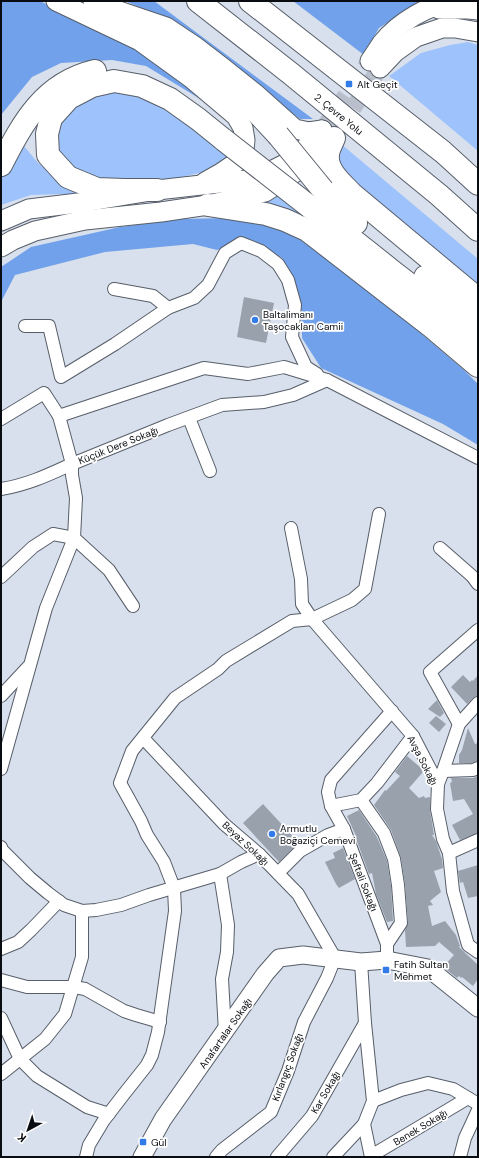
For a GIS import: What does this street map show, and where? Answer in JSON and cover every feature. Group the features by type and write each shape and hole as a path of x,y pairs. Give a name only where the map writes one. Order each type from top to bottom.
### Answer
{"highway":[{"name":"2. Çevre Yolu","path":"198,1 290,73 439,195 478,230"},
{"path":"250,1 443,152 478,182"},
{"path":"102,5 162,40 250,105 278,135 317,198 356,242 435,304 463,328 478,345"},
{"path":"1,165 27,118 45,98 56,88 84,74 99,70 138,72 155,78 170,86 199,106 228,136"},
{"path":"157,190 97,189 68,177 48,155 46,134 51,118 69,98 92,86 114,81 142,86 170,99 228,136 317,198 356,223 478,318"},
{"path":"328,134 328,162 335,176 352,194 478,299"},
{"path":"439,195 478,234"},
{"path":"208,205 266,214 285,220 307,230 432,327 478,366"}],"main road":[{"path":"56,1 140,41 191,78 236,116 243,128 245,140 244,150 237,162 198,186"},
{"path":"454,1 444,3 418,13 400,26 383,42 375,65 416,37 459,22 478,21"},
{"path":"102,5 166,27 222,67 257,95 295,129 328,134"},
{"path":"418,13 447,8 478,10"},
{"path":"442,28 455,28 478,32"},
{"path":"1,221 29,209 157,190 255,179 287,163 328,134"},
{"path":"1,247 13,240 35,231 77,222 208,205 265,192 311,162 328,134"},
{"path":"336,958 361,962 387,952 428,968 478,1008"},
{"name":"Anafartalar Sokağı","path":"142,1157 163,1119 279,958 303,955 336,958"}],"street":[{"path":"1,211 44,199 63,205"},
{"path":"25,326 49,326 61,377 116,344 168,308 194,298 208,285 225,253 241,243 261,251 278,264 288,280 295,305 292,337 306,367 326,380 478,458"},
{"path":"114,289 153,296 168,308"},
{"path":"59,416 204,368 248,374 284,367 326,380"},
{"name":"Küçük Dere Sokağı","path":"1,769 46,608 74,538 76,498 72,475 72,464 222,405 264,402 293,395 326,380"},
{"path":"1,419 44,393 59,416 72,464 42,478 17,486 1,489"},
{"path":"189,418 210,471"},
{"path":"86,1157 89,1145 109,1114 147,1065 152,1055 160,1022 175,911 174,888 164,862 147,835 120,783 132,751 175,698 218,669 226,661 292,621 312,620 352,600 365,589 379,514"},
{"name":"Avşa Sokağı","path":"291,528 301,579 302,604 312,620 413,736 438,784 437,809 443,839 449,853 453,891 468,944 478,952"},
{"path":"1,577 33,547 53,534 74,538 109,570 133,606"},
{"path":"440,548 472,576 478,584"},
{"path":"460,724 430,672 478,630"},
{"path":"1,696 30,666"},
{"path":"438,784 460,724 478,703"},
{"name":"Şeftali Sokağı","path":"387,952 344,829 331,806 328,792 331,780 392,711"},
{"path":"331,806 361,800 413,736"},
{"name":"Beyaz Sokağı","path":"143,738 224,824 259,854 298,894 336,958"},
{"path":"443,771 473,770 478,768"},
{"path":"361,800 384,833 394,859 401,924 387,952"},
{"path":"278,873 300,851 328,835 344,829"},
{"path":"449,853 478,840"},
{"path":"1,850 30,878 64,905 82,911 121,905 220,874 259,854"},
{"path":"220,874 228,925 227,952 222,979 226,1032"},
{"path":"1,949 18,942 59,901"},
{"path":"1,1074 44,1039 66,1014 82,957 82,911"},
{"name":"Kırlangıç Sokağı","path":"216,1157 222,1150 271,1112 288,1071 304,1022 336,958"},
{"path":"333,1157 364,1124 373,1101 361,962"},
{"path":"1,980 27,987 74,987 85,990 124,1011 160,1022"},
{"path":"1,1018 20,1059 37,1076 87,1107 109,1114"},
{"name":"Kar Sokağı","path":"277,1157 312,1116 365,1022"},
{"path":"373,1101 401,1090 428,1083 453,1089 473,1101"},
{"name":"Benek Sokağı","path":"371,1157 473,1101"},
{"path":"460,1157 465,1138 478,1110"},
{"path":"364,1124 371,1157"}],"shaded area":[{"path":"1,1 40,1 140,52 215,108 146,66 112,60 61,63 32,77 1,115"},
{"path":"125,1 154,1 313,119 300,119 167,19"},
{"path":"293,1 422,1 379,28 364,55"},
{"path":"468,42 478,45 478,151 389,76 421,53"},
{"path":"118,87 150,97 234,157 208,171 160,182 97,183 54,156 56,117 74,101"},
{"path":"23,131 24,146 38,163 68,186 97,193 31,195 1,205 1,172"},
{"path":"340,143 478,259 478,293 333,165"},
{"path":"281,190 428,308 240,204"},
{"path":"229,218 285,229 363,284 464,370 478,384 478,445 443,424 321,368 302,338 301,306 290,271 282,258 246,238 217,250 193,244 105,252 15,275 1,302 1,267 31,247 120,227 180,219"}],"building":[{"name":"Baltalimanı Taşocakları Camii","path":"244,297 274,303 266,343 237,337"},
{"path":"463,675 470,682 472,680 473,681 478,675 478,696 473,698 467,704 451,687"},
{"path":"437,700 444,713 440,717 428,709"},
{"path":"436,716 446,724 439,732 429,723"},
{"path":"468,728 475,744 478,743 478,761 471,763 459,763 459,755 462,750"},
{"path":"407,756 421,768 423,772 409,788 419,798 424,796 425,798 430,797 430,810 434,835 432,835 436,841 442,859 443,868 434,871 441,892 430,901 433,905 428,906 432,926 445,921 456,935 460,946 459,947 478,965 478,979 473,986 462,977 461,978 459,976 457,978 443,967 454,955 439,942 435,946 406,947 405,930 408,922 401,858 391,830 374,805 385,790 386,791 400,776 395,772"},
{"path":"478,776 478,833 460,840 452,825 473,814 464,799 453,801 450,783 452,782 451,778 473,778"},
{"name":"Armutlu Boğaziçi Cemevi","path":"263,804 299,843 279,862 243,823"},
{"path":"359,810 377,837 387,861 391,886 393,921 387,922 376,894 372,873 369,874 356,836 347,816"},
{"path":"343,848 355,879 339,888 325,862 335,858 333,853"},
{"path":"478,865 478,896 468,898 463,882 460,883 458,871"}],"tunnel":[{"path":"322,130 370,61"},
{"path":"339,129 380,68"}],"place":[{"name":"Alt Geçit","path":"349,84"},
{"name":"Baltalimanı Taşocakları Camii","path":"255,320"},
{"name":"Armutlu Boğaziçi Cemevi","path":"272,834"},
{"name":"Fatih Sultan Mehmet","path":"386,970"},
{"name":"Gül","path":"143,1142"}]}
